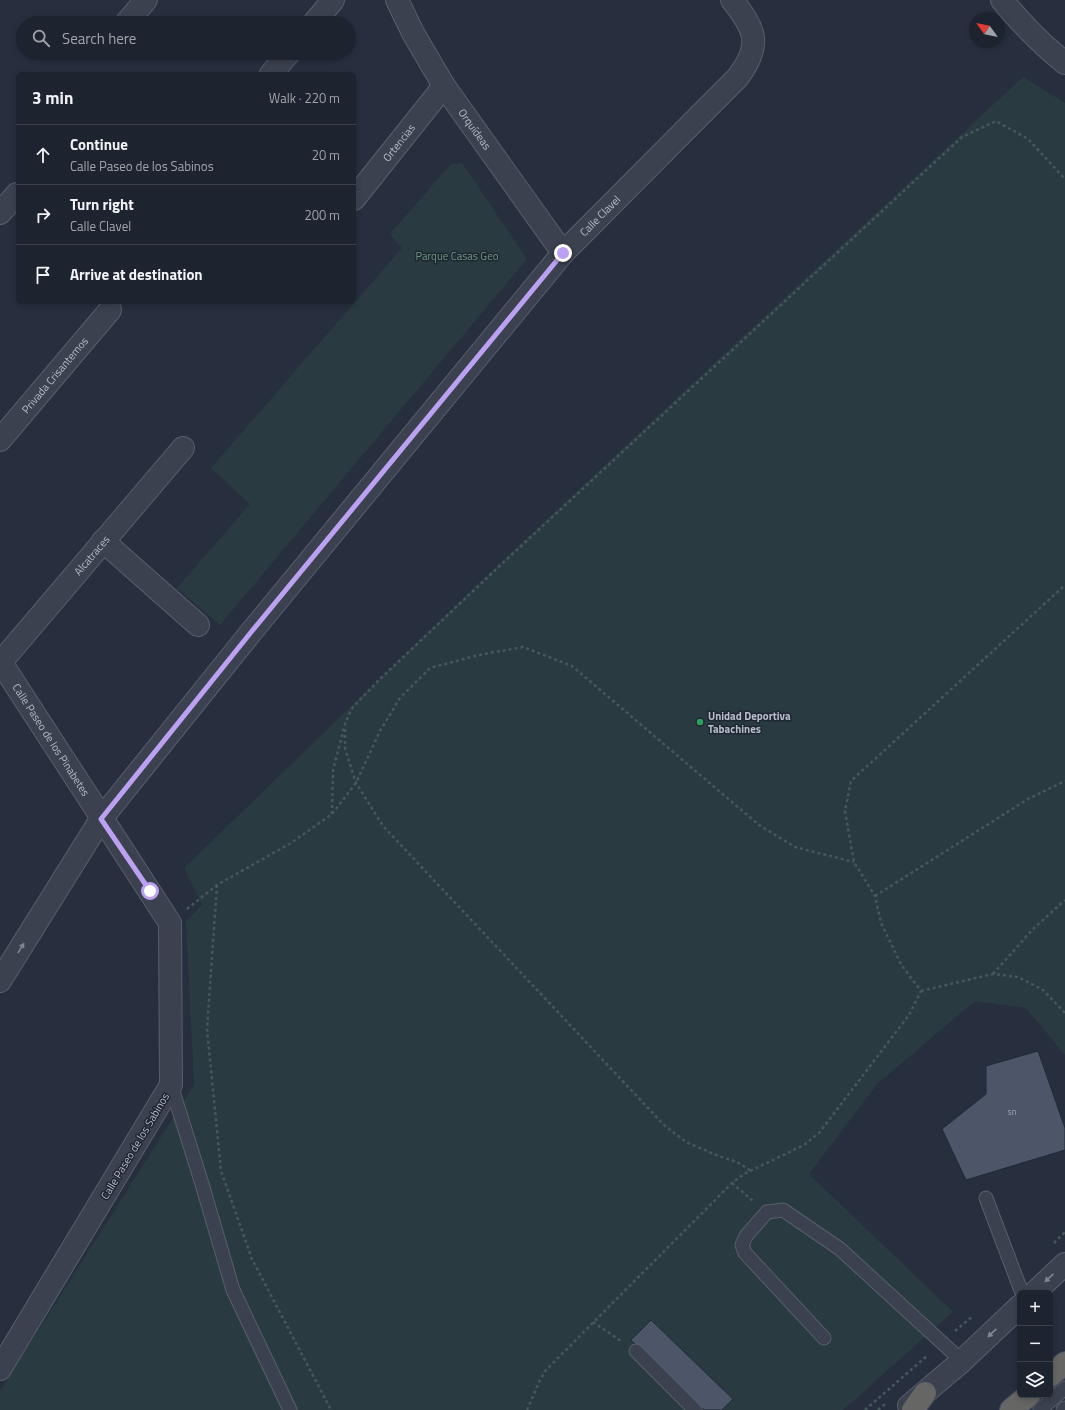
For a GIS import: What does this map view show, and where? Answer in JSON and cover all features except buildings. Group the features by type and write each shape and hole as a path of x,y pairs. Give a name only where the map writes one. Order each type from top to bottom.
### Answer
{"highway":[{"path":"1053,1373 1065,1363"},
{"path":"1011,1410 1025,1398"}],"street":[{"path":"132,16 146,0"},
{"path":"320,16 333,0"},
{"name":"Orquídeas","path":"397,0 413,33 444,86 563,253"},
{"name":"Calle Clavel","path":"0,981 101,819 252,631 563,253 738,77 748,63 754,46 751,30 743,13 732,0"},
{"path":"1002,0 1053,54 1065,63"},
{"path":"273,72 283,60"},
{"name":"Ortencias","path":"356,196 444,86"},
{"path":"0,213 16,194"},
{"name":"Privada Crisantemos","path":"0,440 110,310"},
{"name":"Alcatraces","path":"0,662 183,448"},
{"path":"103,541 198,625"},
{"name":"Calle Paseo de los Pinabetes","path":"0,662 101,819"},
{"path":"101,819 170,923"},
{"name":"Calle Paseo de los Sabinos","path":"0,1369 171,1085 170,923"},
{"path":"1037,1290 1065,1264"},
{"path":"904,1410 919,1401 1017,1309"}],"lane":[{"path":"171,1085 233,1290 290,1410"},
{"path":"986,1198 1021,1290"},
{"path":"824,1338 745,1253 742,1245 746,1236 767,1212 783,1210 840,1248 962,1361"},
{"path":"636,1351 696,1410"},
{"path":"1040,1410 1065,1388"}],"path":[{"path":"332,814 333,770 336,753 345,724 352,708 381,678 506,560 962,137 996,121 1028,139 1065,179"},
{"path":"921,991 902,966 881,923 874,896 854,862 845,811 851,781 1065,586"},
{"path":"170,923 217,885 291,843 332,814 356,784 380,731 400,698 430,668 479,655 523,647 572,666 759,825 795,848 854,862"},
{"path":"345,724 344,749 356,784 383,826 664,1125 686,1142 737,1162 751,1171"},
{"path":"874,896 1028,799 1065,781"},
{"path":"217,885 207,1030 221,1171 252,1259 331,1410"},
{"path":"993,974 1033,929 1065,900"},
{"path":"921,991 993,974 1018,977 1043,990 1065,1013"},
{"path":"527,1410 546,1370 732,1183 751,1171 804,1145 819,1133 909,1015 921,991"},
{"path":"732,1183 767,1212"},
{"path":"1049,1247 1065,1232"},
{"path":"866,1410 976,1313"},
{"path":"593,1322 636,1351"}],"green space":[{"name":"Unidad Deportiva Tabachines","path":"1023,77 1065,103 1065,1055 1026,1008 975,1001 878,1083 809,1174 953,1312 843,1410 0,1410 0,1391 194,1085 186,921 202,905 184,868 485,577"},
{"name":"Parque Casas Geo","path":"462,163 527,259 220,625 177,588 250,504 211,468 353,304 356,304 356,301 402,248 390,234 451,164"}],"place":[{"name":"Unidad Deportiva Tabachines","path":"700,722"}],"route":[{"path":"150,891 101,819 252,631 563,253"}]}
